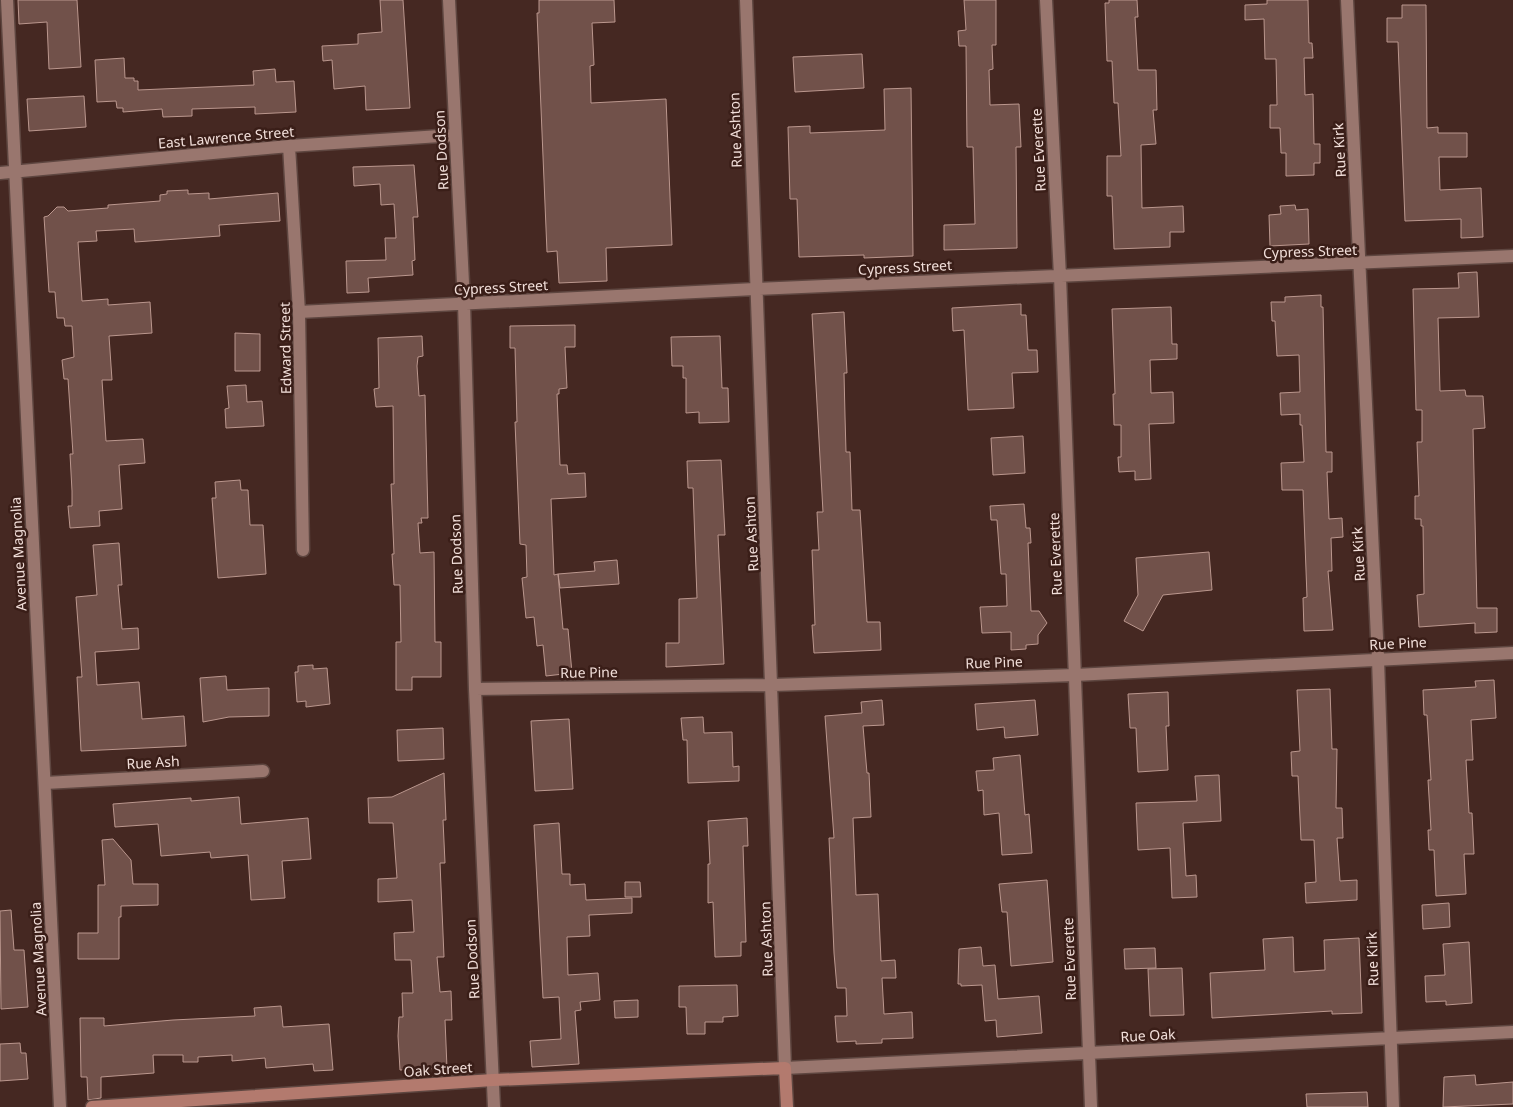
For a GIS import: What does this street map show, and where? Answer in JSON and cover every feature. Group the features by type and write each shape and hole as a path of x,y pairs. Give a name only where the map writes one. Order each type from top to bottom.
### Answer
{"main road":[{"name":"Oak Street","path":"92,1107 493,1080 785,1068"},
{"path":"785,1068 787,1107"}],"street":[{"name":"Avenue Magnolia","path":"7,0 60,1107"},
{"name":"Rue Dodson","path":"449,0 464,304 475,689 494,1107"},
{"name":"Rue Ashton","path":"746,0 755,289 773,685 785,1068"},
{"name":"Rue Everette","path":"1046,0 1060,276 1091,1107"},
{"name":"Rue Kirk","path":"1347,0 1378,659 1390,1038 1394,1107"},
{"name":"East Lawrence Street","path":"0,173 288,146 455,135"},
{"name":"Edward Street","path":"288,146 299,312 303,550"},
{"name":"Cypress Street","path":"299,312 755,289 1513,256"},
{"name":"Rue Pine","path":"475,689 773,685 1075,675 1513,653"},
{"name":"Rue Ash","path":"45,783 263,771"},
{"name":"Rue Oak","path":"785,1068 1513,1032"}],"building":[{"path":"18,0 77,0 81,67 49,69 47,22 19,24"},
{"path":"380,0 403,0 410,108 366,110 365,86 334,89 332,60 323,61 322,46 358,44 358,34 382,32"},
{"path":"539,0 614,0 615,22 592,23 594,65 590,66 591,103 666,99 672,245 606,248 607,281 559,283 557,251 547,252 537,13 539,13"},
{"path":"964,0 996,0 996,45 992,45 993,69 989,70 990,105 1019,104 1021,147 1016,147 1017,248 944,250 944,225 975,224 973,147 967,147 966,46 959,46 958,31 966,30"},
{"path":"1109,0 1137,0 1138,17 1135,17 1138,70 1156,70 1157,110 1153,110 1156,144 1141,145 1142,208 1183,206 1184,232 1170,232 1170,247 1114,249 1112,196 1107,196 1107,156 1121,156 1118,103 1114,103 1112,61 1107,61 1105,3 1109,3"},
{"path":"1267,0 1308,0 1309,43 1312,43 1313,58 1304,58 1305,95 1313,94 1314,144 1320,144 1320,163 1314,163 1314,175 1286,176 1286,153 1281,153 1280,128 1270,128 1270,105 1277,105 1276,59 1265,59 1264,19 1245,20 1245,5 1267,4"},
{"path":"1402,5 1426,5 1427,128 1438,127 1438,133 1467,133 1467,157 1439,157 1440,190 1481,188 1483,237 1461,238 1461,219 1405,221 1398,42 1387,42 1387,18 1402,18"},
{"path":"862,54 864,88 795,92 793,57"},
{"path":"124,58 125,78 134,78 134,81 138,81 138,90 254,85 253,71 275,69 276,82 294,81 296,112 255,114 255,107 192,109 192,116 163,117 162,109 123,112 123,108 117,108 116,101 97,102 95,60"},
{"path":"911,88 913,256 864,258 864,255 799,257 797,199 790,199 788,127 810,126 810,133 885,130 884,89"},
{"path":"84,96 86,127 29,131 27,99"},
{"path":"414,165 418,217 413,217 415,260 412,261 413,275 368,278 369,292 347,293 346,261 386,260 385,238 396,238 394,204 381,205 380,184 354,186 353,167"},
{"path":"188,190 188,194 209,193 209,199 278,193 280,221 219,225 220,236 135,242 134,229 96,231 97,241 78,242 82,301 108,299 108,305 150,302 152,333 109,336 112,380 102,380 106,441 143,439 145,463 119,465 122,509 99,511 100,526 70,528 68,506 72,506 72,491 70,454 73,454 68,379 64,379 62,360 74,357 72,326 65,326 64,318 57,318 55,292 49,292 44,217 48,216 57,207 64,207 68,211 108,208 108,205 160,201 160,195 167,194 167,191"},
{"path":"1295,205 1296,210 1308,209 1309,244 1270,246 1269,215 1281,214 1280,206"},
{"path":"1477,272 1479,317 1438,318 1440,391 1465,390 1466,396 1483,396 1485,428 1473,429 1477,608 1497,608 1497,632 1475,633 1475,623 1419,627 1417,595 1424,594 1423,526 1421,526 1421,519 1415,519 1415,496 1419,496 1417,442 1422,442 1422,410 1416,410 1413,289 1459,288 1458,273"},
{"path":"1321,295 1321,307 1323,307 1326,452 1332,452 1332,472 1327,472 1329,519 1342,518 1343,537 1331,538 1332,571 1328,571 1333,630 1304,631 1303,598 1307,597 1303,490 1282,490 1281,463 1304,462 1300,414 1281,415 1280,393 1300,392 1299,355 1277,356 1275,321 1272,321 1271,302 1285,302 1285,297"},
{"path":"1021,304 1021,315 1026,315 1028,350 1037,350 1038,372 1012,373 1014,408 968,410 964,330 953,331 952,308"},
{"path":"1171,307 1172,344 1177,344 1177,359 1150,360 1151,393 1173,392 1174,423 1149,424 1151,479 1135,480 1135,471 1119,472 1118,457 1121,457 1121,425 1114,425 1113,394 1115,394 1112,309"},
{"path":"844,312 847,373 844,373 846,452 850,452 852,510 860,510 867,622 880,622 881,650 814,653 812,625 815,625 812,550 819,550 817,512 823,512 812,314"},
{"path":"575,325 575,347 565,347 567,388 559,389 559,394 557,394 560,465 567,465 568,474 585,473 586,497 551,499 554,575 558,574 563,629 568,629 572,673 546,676 543,645 537,646 534,617 526,618 522,578 527,577 526,545 520,544 515,422 517,422 515,348 510,348 510,326"},
{"path":"235,333 260,334 260,371 235,371"},
{"path":"422,336 423,356 418,357 417,366 419,396 425,395 428,518 421,518 422,523 418,523 420,553 434,552 435,642 441,642 441,677 412,677 412,690 396,690 396,642 401,642 400,585 394,585 392,554 394,554 391,484 394,484 393,406 376,407 374,389 379,388 378,338"},
{"path":"720,336 722,388 728,388 729,422 699,423 699,412 686,413 686,378 683,378 683,366 672,366 671,337"},
{"path":"246,385 247,402 262,401 264,426 226,428 225,409 229,408 227,386"},
{"path":"1023,436 1025,473 993,475 991,438"},
{"path":"721,460 725,535 718,535 724,664 666,667 666,643 679,643 679,599 697,598 693,488 688,488 687,461"},
{"path":"240,480 241,490 248,490 250,525 263,525 266,574 218,578 212,498 216,498 215,482"},
{"path":"1024,504 1026,528 1030,528 1031,543 1028,543 1031,611 1039,611 1047,623 1038,635 1038,644 1026,645 1026,649 1011,650 1011,632 982,633 980,607 1007,606 1006,574 1001,574 997,520 991,520 990,506"},
{"path":"119,543 122,585 118,585 122,629 138,628 139,649 95,652 97,685 139,682 142,719 184,716 186,746 81,751 77,677 82,677 76,597 97,595 93,545"},
{"path":"1209,552 1212,590 1163,595 1143,631 1124,621 1138,595 1136,558"},
{"path":"617,560 619,584 560,588 558,574 595,571 594,562"},
{"path":"313,665 313,669 327,668 330,704 306,707 306,701 297,702 295,672 298,672 298,666"},
{"path":"226,676 227,690 269,688 269,716 229,717 203,722 200,678"},
{"path":"1494,680 1496,718 1471,720 1473,760 1466,760 1469,813 1472,813 1474,854 1464,854 1466,894 1436,896 1434,850 1429,850 1428,830 1431,830 1428,780 1431,780 1427,715 1424,715 1423,690 1476,687 1475,681"},
{"path":"1330,689 1332,749 1337,749 1336,808 1342,808 1343,838 1337,838 1340,881 1357,880 1357,900 1306,903 1305,883 1316,882 1314,840 1301,840 1298,776 1292,776 1291,752 1300,751 1297,690"},
{"path":"1168,692 1169,726 1166,726 1168,770 1138,772 1136,728 1130,728 1128,694"},
{"path":"882,700 884,725 863,726 867,773 869,773 871,817 853,818 856,895 878,894 881,961 895,960 896,978 882,978 884,1014 912,1012 913,1038 882,1039 882,1043 856,1044 856,1041 837,1042 835,1016 847,1016 846,988 837,988 834,953 829,838 834,838 825,716 862,713 861,702"},
{"path":"1035,700 1038,735 1005,738 1004,727 977,730 975,704"},
{"path":"703,717 704,733 732,732 733,767 739,766 739,781 688,783 687,740 683,740 681,718"},
{"path":"569,719 573,789 535,791 531,721"},
{"path":"443,728 444,759 398,761 397,730"},
{"path":"1020,755 1025,815 1029,814 1032,853 1002,855 999,813 984,815 983,790 978,791 976,771 994,770 993,758"},
{"path":"444,773 446,820 443,820 445,863 440,863 444,957 437,957 440,992 451,991 452,1020 445,1020 447,1068 400,1070 398,1036 399,1017 403,1017 402,993 413,993 411,960 395,960 394,933 414,932 412,900 378,902 378,879 397,878 393,823 369,823 368,798 392,797"},
{"path":"1219,775 1221,821 1183,823 1186,876 1196,875 1197,897 1172,898 1170,848 1138,850 1136,803 1197,801 1195,776"},
{"path":"239,797 241,824 308,818 311,859 282,861 285,898 251,900 248,855 211,858 210,852 161,856 158,824 115,827 113,804 191,798 191,801"},
{"path":"747,818 748,846 743,846 746,942 741,942 741,956 715,957 713,902 708,903 708,864 710,864 708,821"},
{"path":"559,823 562,874 570,874 570,885 585,884 586,900 632,898 632,913 589,915 590,936 567,937 568,975 598,973 600,1000 580,1002 581,1010 575,1011 579,1064 532,1067 530,1041 561,1039 559,997 543,998 534,825"},
{"path":"113,839 131,860 133,884 158,884 158,905 121,906 121,917 119,917 119,959 78,959 78,933 98,933 98,885 105,885 102,840"},
{"path":"1047,880 1053,962 1011,966 1007,912 1002,912 999,884"},
{"path":"625,882 640,882 641,897 625,897"},
{"path":"1449,903 1450,927 1423,929 1422,905"},
{"path":"11,910 14,950 24,950 28,1007 1,1009 0,911"},
{"path":"1293,937 1294,972 1325,970 1324,940 1359,938 1362,1013 1332,1014 1332,1011 1212,1018 1210,973 1265,970 1263,939"},
{"path":"1469,942 1472,1003 1446,1005 1446,1001 1426,1002 1425,976 1445,975 1443,944"},
{"path":"981,947 983,966 995,965 998,999 1039,996 1042,1033 997,1037 996,1020 985,1021 982,985 961,986 961,984 958,984 959,949"},
{"path":"1155,948 1156,968 1125,969 1124,949"},
{"path":"1182,968 1184,1015 1150,1016 1148,969"},
{"path":"737,985 738,1016 723,1017 723,1022 705,1022 705,1034 687,1034 686,1007 679,1007 679,986"},
{"path":"638,1000 638,1017 615,1018 614,1001"},
{"path":"281,1006 283,1027 329,1024 333,1070 314,1071 313,1064 266,1068 265,1058 232,1061 232,1055 198,1057 198,1062 183,1062 183,1055 153,1055 154,1073 101,1077 101,1098 88,1100 87,1077 81,1077 80,1018 104,1018 104,1026 255,1016 254,1008"},
{"path":"20,1043 21,1053 26,1053 28,1079 0,1081 0,1044"},
{"path":"1475,1075 1476,1085 1513,1082 1513,1104 1443,1107 1444,1077"},
{"path":"1367,1092 1368,1107 1307,1107 1306,1094"}]}
